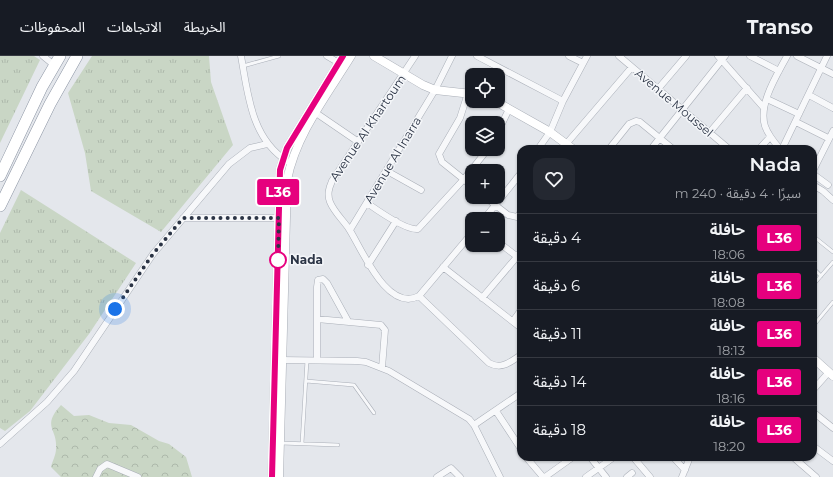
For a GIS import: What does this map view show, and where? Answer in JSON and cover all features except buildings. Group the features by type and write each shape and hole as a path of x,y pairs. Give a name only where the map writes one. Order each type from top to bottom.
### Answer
{"highway":[{"path":"0,206 50,104 77,56"},
{"path":"0,176 57,61"}],"main road":[{"path":"280,477 277,443 286,189 291,163 300,139 351,56"},
{"path":"374,56 435,90 465,93"},
{"path":"279,360 278,179 287,148 341,59"},
{"path":"505,107 567,143"},
{"path":"817,362 831,374"},
{"path":"831,374 833,363"},
{"path":"272,477 277,443"}],"street":[{"path":"44,56 57,61"},
{"path":"241,56 253,116 267,144 291,163"},
{"path":"327,56 341,59"},
{"name":"Avenue Al Khartoum","path":"350,230 330,202 328,188 357,141 415,56"},
{"name":"Avenue Al Inarra","path":"350,230 435,90 452,56"},
{"path":"477,56 485,58 563,101"},
{"path":"569,56 583,63"},
{"path":"541,145 550,132 563,101 587,56"},
{"name":"Avenue Moussel","path":"620,56 683,111 725,145"},
{"path":"658,88 686,56"},
{"path":"718,56 724,58 764,108"},
{"path":"750,56 780,71"},
{"path":"779,145 770,137 763,121 764,108 767,97 787,56"},
{"path":"797,56 833,74"},
{"path":"784,145 827,56"},
{"path":"655,145 724,58"},
{"path":"567,143 632,67"},
{"path":"710,132 748,88"},
{"path":"809,95 833,108"},
{"path":"767,97 799,114"},
{"path":"464,179 442,162 439,154 460,118 465,106"},
{"path":"505,117 509,109"},
{"path":"316,113 357,141"},
{"path":"612,145 629,124 636,121 640,122 669,145"},
{"path":"796,122 828,138"},
{"path":"817,157 833,131"},
{"path":"762,145 770,137"},
{"path":"0,444 47,402 74,371 153,254 229,164 250,148 267,144"},
{"path":"367,203 396,221 415,229 421,227 482,156"},
{"path":"387,171 421,190"},
{"path":"817,176 828,185"},
{"path":"489,212 517,178"},
{"path":"823,191 833,180"},
{"path":"817,187 833,200"},
{"path":"494,205 511,217 517,217"},
{"path":"183,218 279,218"},
{"path":"368,265 396,221"},
{"path":"350,230 368,265 376,276 400,298 407,300 419,296 465,241"},
{"path":"505,246 517,254"},
{"path":"482,298 517,259"},
{"path":"443,267 517,324"},
{"path":"317,360 318,280 321,279 327,283 348,321"},
{"path":"419,296 489,363 498,366 506,365 517,358"},
{"path":"513,321 517,316"},
{"path":"317,319 377,324 384,327 382,368"},
{"path":"279,360 357,361 382,368 461,413 474,425 500,477"},
{"path":"817,386 831,374"},
{"path":"474,425 517,396"},
{"path":"496,411 517,443"},
{"path":"817,415 833,428"},
{"path":"817,448 832,457"},
{"path":"531,461 544,477 567,461"},
{"path":"593,461 606,477"},
{"path":"586,477 609,461"},
{"path":"636,461 650,477"},
{"path":"677,461 685,470"},
{"path":"682,477 688,461"},
{"path":"798,461 816,477"},
{"path":"96,477 100,469 107,464 138,477"},
{"path":"437,477 451,468 460,477"}],"lane":[{"path":"243,66 279,56"},
{"path":"817,239 833,252"},
{"path":"817,280 833,262"},
{"path":"817,272 821,276"},
{"path":"817,321 833,302"},
{"path":"302,443 307,360"},
{"path":"306,381 354,385 374,413"},
{"path":"277,443 338,445"}],"green space":[{"path":"0,56 34,56 40,60 0,143"},
{"path":"92,56 209,56 211,82 233,145 161,232 91,191 85,153 68,93"},
{"path":"21,190 136,263 89,334 30,411 5,431 0,428 0,233"},
{"path":"61,405 74,416 89,415 109,423 131,425 159,441 169,444 186,457 192,477 61,477 51,467 56,449 56,442 51,423 55,412"}],"bus line":[{"name":"L36","path":"272,477 279,243 278,179 284,154 287,148 343,56"}],"place":[{"name":"Nada","path":"278,260"}],"route":[{"path":"115,309 153,254 183,218 279,218 278,260"}]}
